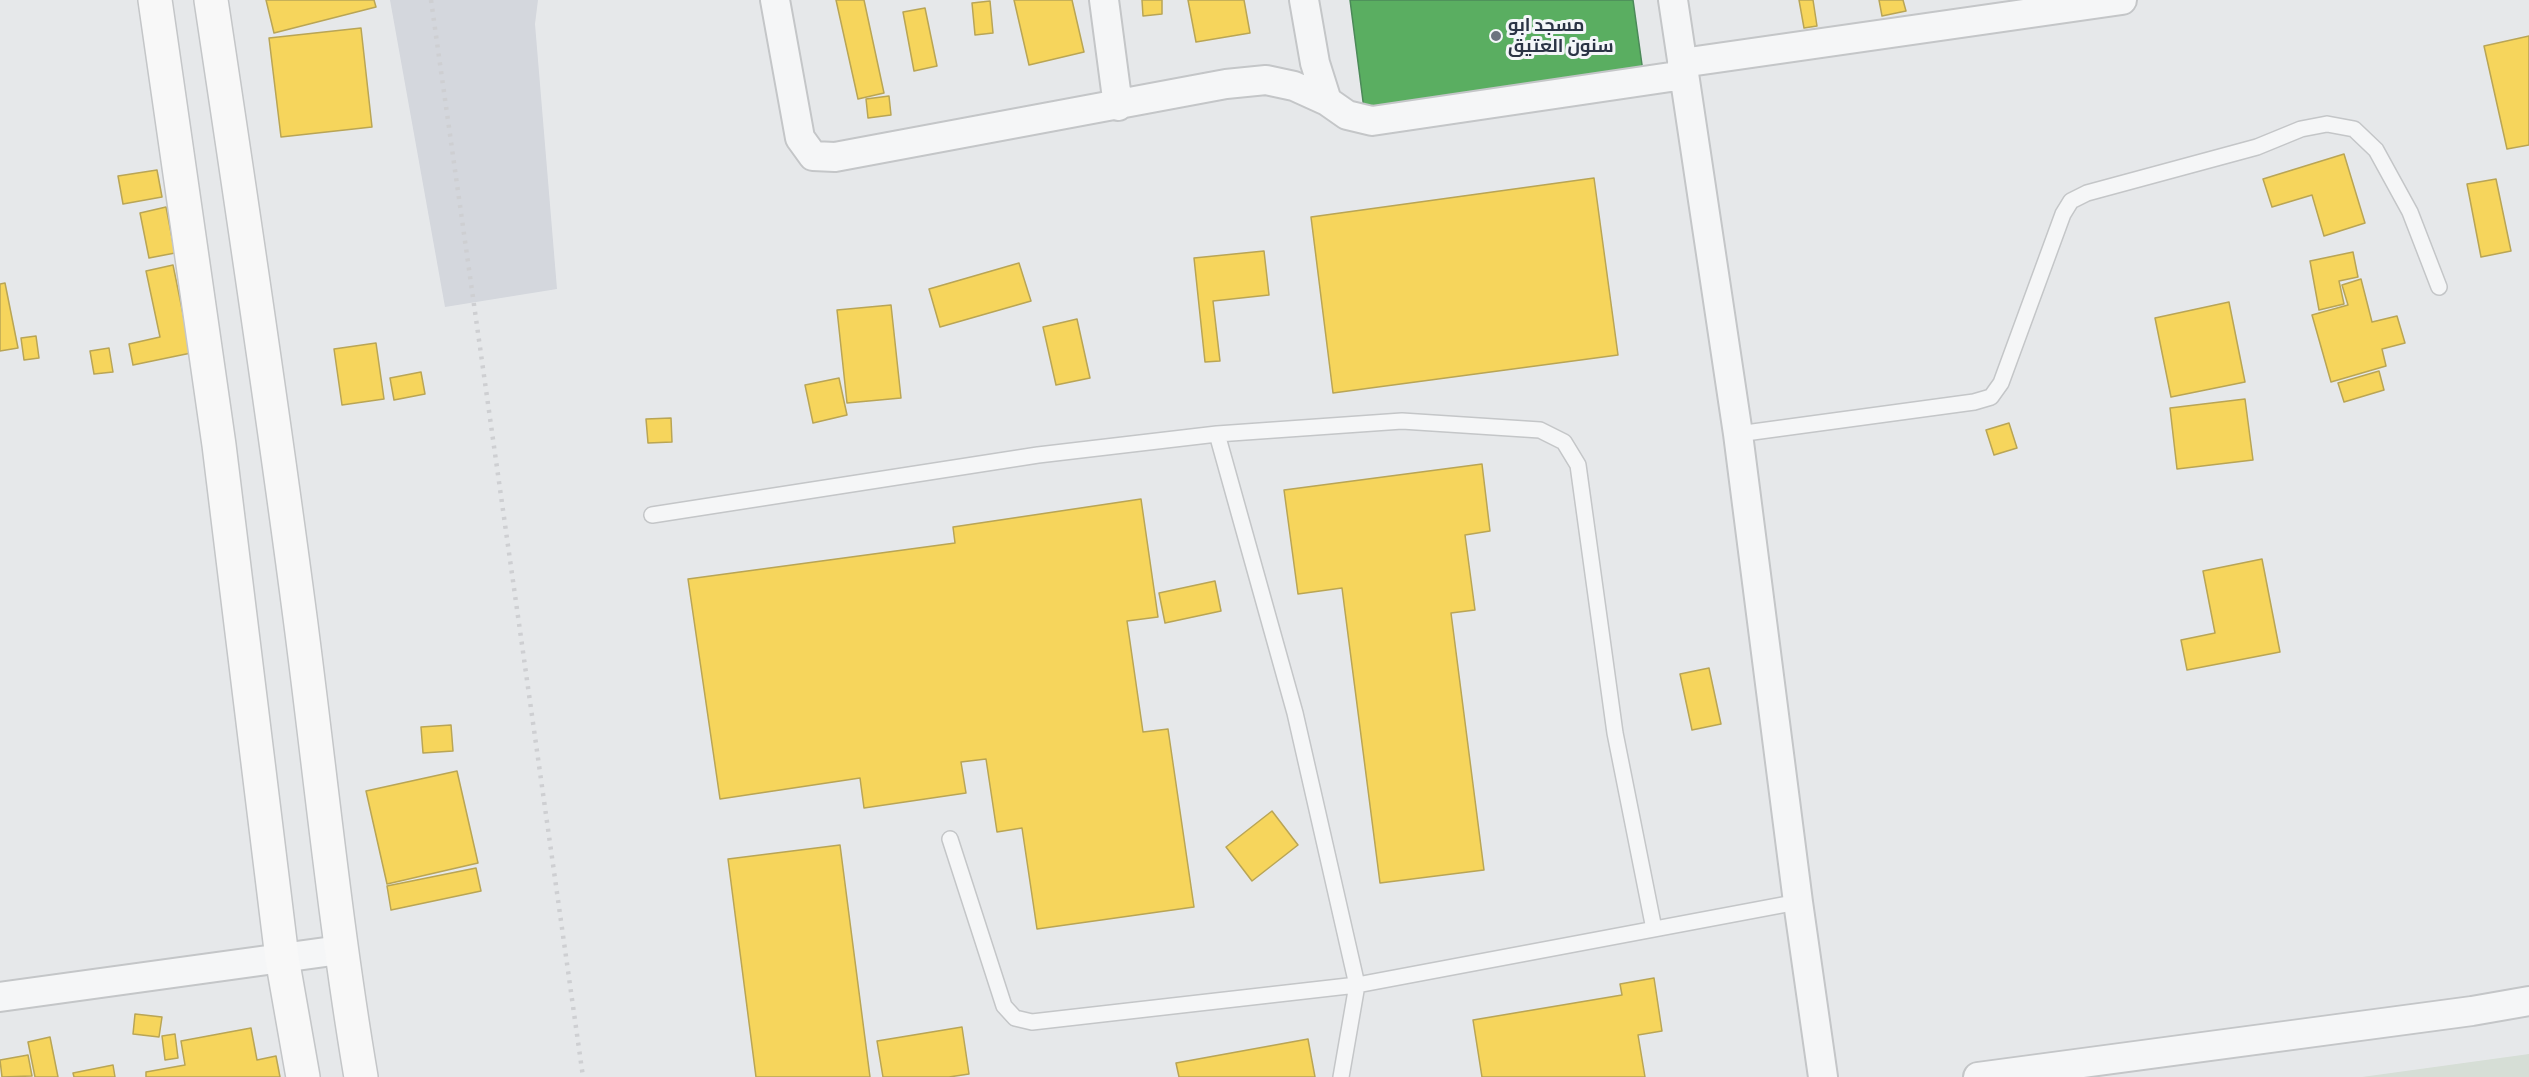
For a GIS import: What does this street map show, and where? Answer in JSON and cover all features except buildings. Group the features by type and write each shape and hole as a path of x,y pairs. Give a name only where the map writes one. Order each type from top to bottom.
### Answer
{"main road":[{"path":"155,0 219,445 282,958 303,1077"},
{"path":"211,0 300,618 339,950 361,1077"}],"street":[{"path":"775,0 800,138 813,156 835,157 1118,106 1226,84 1266,80 1294,86 1327,101 1347,115 1372,121 2079,3 2122,0"},
{"path":"1104,0 1118,106"},
{"path":"1304,0 1315,63 1327,101"},
{"path":"1673,0 1738,434 1798,902 1823,1077"},
{"path":"0,997 339,950"},
{"path":"1978,1077 2472,1011 2529,1001"}],"lane":[{"path":"1738,434 1974,402 1991,397 2001,383 2063,214 2071,201 2087,193 2257,147 2301,129 2327,124 2354,129 2376,150 2410,212 2439,287"},
{"path":"652,515 1038,455 1217,434 1402,421 1540,430 1564,442 1578,465 1615,734 1654,929"},
{"path":"1217,434 1295,713 1357,985 1341,1077"},
{"path":"950,839 1004,1006 1015,1018 1032,1022 1357,985 1798,902"}],"shaded area":[{"path":"390,0 538,0 535,24 557,289 445,307"},
{"path":"2529,1054 2529,1077 2362,1077"}],"railway":[{"path":"431,0 583,1077"}],"place":[{"name":"مسجد ابو سنون العتيق","path":"1496,36"}]}
